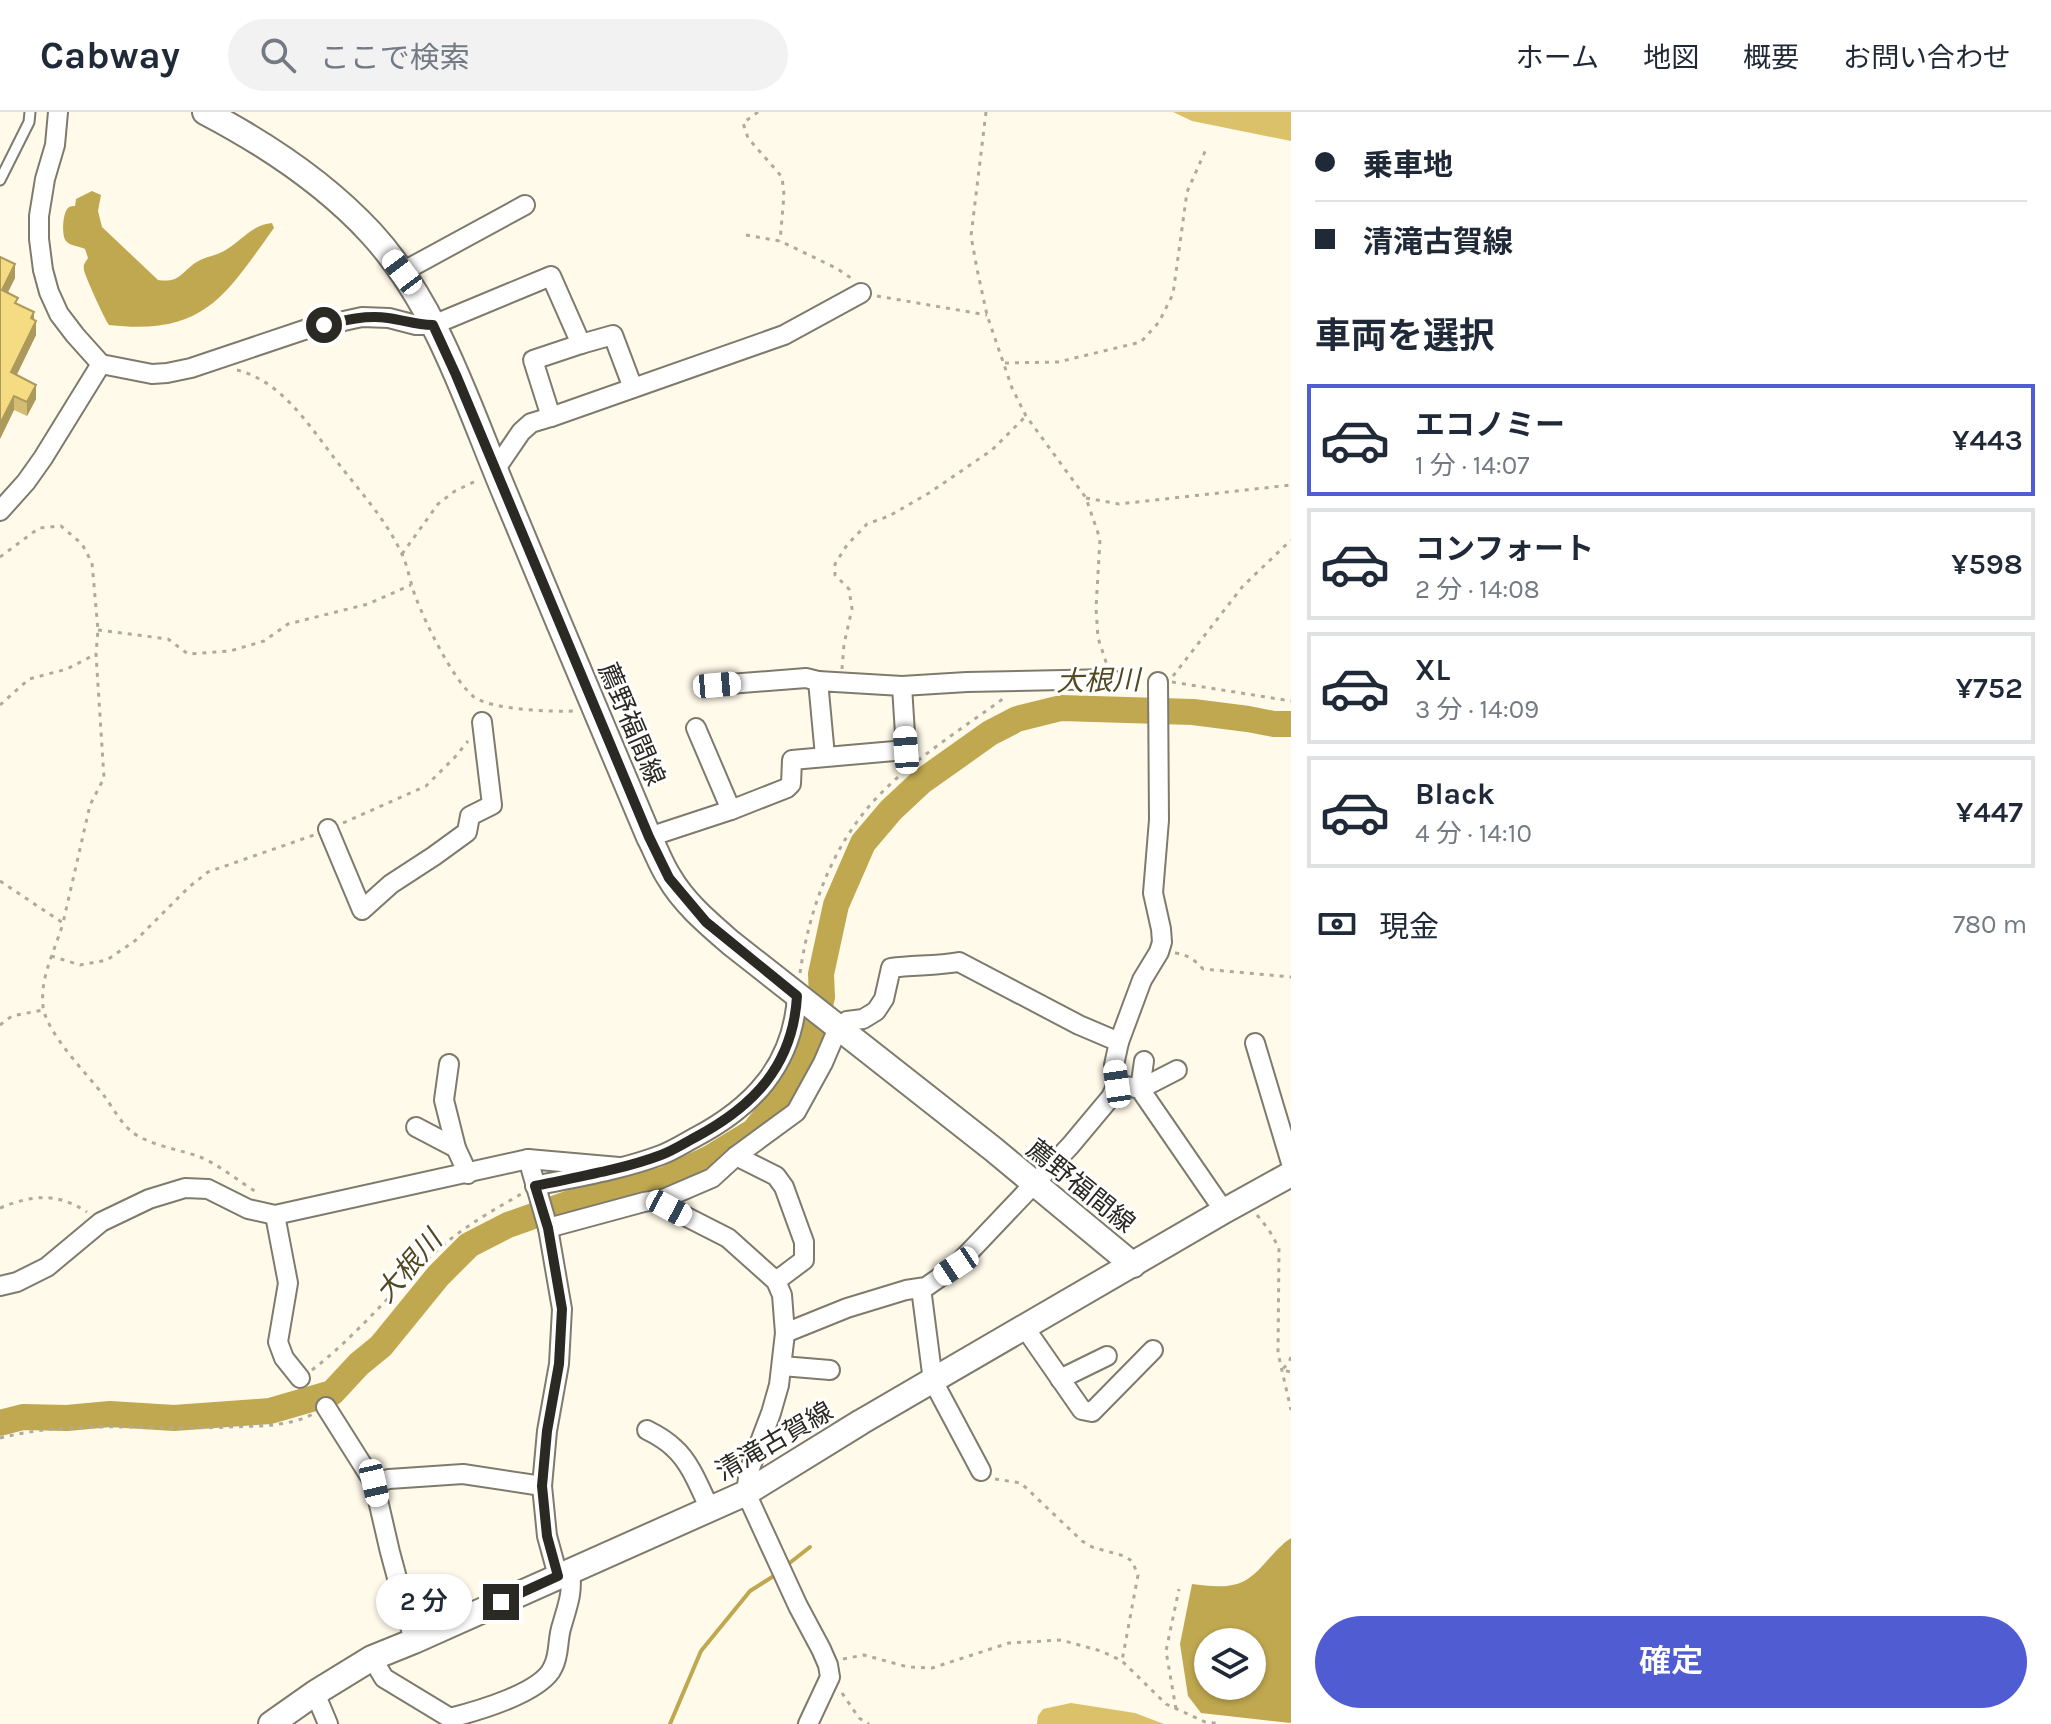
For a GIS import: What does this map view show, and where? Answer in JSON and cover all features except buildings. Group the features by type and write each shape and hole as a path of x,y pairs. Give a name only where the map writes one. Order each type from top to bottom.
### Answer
{"main road":[{"name":"薦野福間線","path":"205,112 271,150 332,195 373,235 402,272 433,325 456,375 595,710 669,878 706,922 993,1149 1133,1265"},
{"name":"清滝古賀線","path":"271,1724 372,1658 746,1493 861,1422 1291,1174"}],"street":[{"path":"58,112 55,145 39,216 43,270 59,314 101,364 152,374 167,373 191,368 307,329 362,317 433,325 551,276 581,344"},
{"path":"402,272 525,205"},
{"path":"495,470 521,432 531,423 784,335 861,293"},
{"path":"551,417 533,360 613,335 633,388"},
{"path":"0,511 43,458 101,364"},
{"path":"717,685 806,678 902,686 1111,679"},
{"path":"818,681 825,756"},
{"path":"785,1333 847,1308 926,1287 956,1266 1070,1146 1111,1097 1117,1084 1114,1065 1119,1042 1142,980 1162,942 1153,893 1159,820 1158,724 1163,682"},
{"path":"649,837 787,788 791,784 792,760 906,750 902,686"},
{"path":"328,829 362,910 391,884 467,832 470,816 492,805 482,722"},
{"path":"696,728 731,810"},
{"path":"548,1228 663,1199 712,1178 736,1156 796,1112 823,1063 833,1025 863,1019 876,1011 884,999 891,968 959,962 1079,1025 1119,1042"},
{"path":"535,1186 661,1155 731,1116 751,1100 773,1074 786,1047 797,1009 797,996"},
{"path":"1255,1043 1291,1163"},
{"path":"1140,1089 1144,1061"},
{"path":"449,1064 444,1100 456,1148 468,1174"},
{"path":"1140,1089 1177,1070"},
{"path":"1117,1084 1140,1089 1234,1205"},
{"path":"416,1127 456,1148"},
{"path":"736,1156 776,1176 784,1187 804,1242 804,1260 776,1281"},
{"path":"0,1286 17,1282 47,1267 101,1222 149,1199 185,1188 208,1189 248,1209 275,1215 528,1159 619,1167"},
{"path":"372,1658 384,1678 451,1721 541,1683 549,1676 558,1654 560,1628 570,1602 572,1585 547,1536 542,1486 547,1431 559,1364 562,1309 548,1228 528,1159"},
{"path":"663,1199 669,1208 728,1238 776,1281 783,1303 785,1333 782,1366 771,1413 749,1471 746,1493 829,1671 808,1724"},
{"path":"275,1215 288,1283 278,1342 284,1358 300,1378"},
{"path":"921,1288 933,1381 981,1471"},
{"path":"1025,1328 1082,1410 1092,1412 1153,1350"},
{"path":"1060,1379 1107,1356"},
{"path":"782,1366 830,1370"},
{"path":"326,1407 374,1483 414,1641"},
{"path":"647,1430 678,1450 710,1509"},
{"path":"374,1483 389,1479 463,1474 542,1486"},
{"path":"315,1693 328,1724"}],"lane":[{"path":"0,180 29,122 30,112"}],"path":[{"path":"758,112 743,123 748,138 782,177 784,195 780,241"},
{"path":"986,112 971,236 987,315 1012,388 1026,416 1086,498 1100,539 1096,608 1098,638 1111,679 1163,682 1291,701"},
{"path":"1005,363 1058,362 1141,342 1159,322 1173,294 1187,192 1207,147"},
{"path":"746,235 780,241 836,268 857,282 861,293 987,315"},
{"path":"235,370 267,382 304,419 365,494 402,554 416,597 437,642 457,676 475,697 494,706 555,712 595,710"},
{"path":"839,683 852,609 849,589 835,575 835,564 847,545 867,524 889,516 929,493 992,450 1026,416"},
{"path":"402,554 438,504 455,491 495,470"},
{"path":"1086,498 1119,504 1291,485"},
{"path":"0,557 39,528 61,526 82,544 92,563 104,778 90,805 63,923 46,968 43,1010 64,1048 132,1132 170,1149 203,1158 264,1197 275,1215"},
{"path":"1163,682 1243,586 1291,540"},
{"path":"98,630 168,639 188,654 230,651 264,641 288,624 368,604 412,585"},
{"path":"0,705 29,679 67,669 96,654"},
{"path":"797,996 802,960 818,896 830,866 862,815 927,754 1012,692 1021,682"},
{"path":"51,956 80,965 107,960 136,940 208,872 328,829 426,786 455,757 494,706"},
{"path":"0,881 63,923"},
{"path":"1159,952 1185,954 1203,969 1291,977"},
{"path":"0,1025 12,1016 43,1010"},
{"path":"300,1378 327,1358 443,1245 535,1186"},
{"path":"0,1208 23,1199 49,1198 73,1203 101,1222"},
{"path":"1234,1205 1269,1230 1279,1248 1278,1353 1291,1410"},
{"path":"1282,1370 1291,1357"},
{"path":"1282,1370 1291,1372"},
{"path":"0,1438 24,1432 106,1427 195,1429 266,1426 301,1420 326,1407"},
{"path":"981,1471 994,1479 1021,1483 1082,1541 1132,1561 1138,1575 1122,1661"},
{"path":"1176,1709 1166,1651 1179,1589"},
{"path":"869,1724 859,1718 829,1671 841,1659 864,1655 908,1667 932,1668 1009,1643 1061,1640 1101,1651 1122,1661 1166,1704 1205,1722 1221,1724"}],"shaded area":[{"path":"1173,112 1291,112 1291,141 1192,121"},
{"path":"92,191 101,195 98,211 102,227 158,280 175,279 195,263 224,251 265,224 272,223 274,228 241,273 209,306 190,317 168,324 141,327 109,325 85,274 84,266 88,258 85,249 68,243 64,238 66,210 75,206 76,199"},
{"path":"1291,1538 1291,1723 1201,1713 1188,1696 1180,1644 1192,1584 1236,1584 1255,1574"},
{"path":"1071,1703 1135,1713 1164,1724 1037,1724 1043,1709"}],"waterway":[{"name":"大根川","path":"0,1423 23,1417 67,1418 110,1414 174,1418 270,1411 332,1393 381,1346 438,1276 469,1245 508,1225 573,1202 666,1179 710,1158 754,1131 797,1078 811,1041 822,997 821,974 836,905 863,843 891,810 921,782 990,733 1017,719 1061,708 1193,712 1291,724"},
{"path":"787,1565 810,1547"},
{"path":"670,1724 701,1651 750,1591 777,1574"}],"route":[{"path":"324,325 362,317 433,325 669,878 706,922 797,996 797,1009 786,1047 773,1074 751,1100 731,1116 661,1155 535,1186 548,1228 562,1309 559,1364 547,1431 542,1486 547,1536 558,1576 501,1602"}]}
